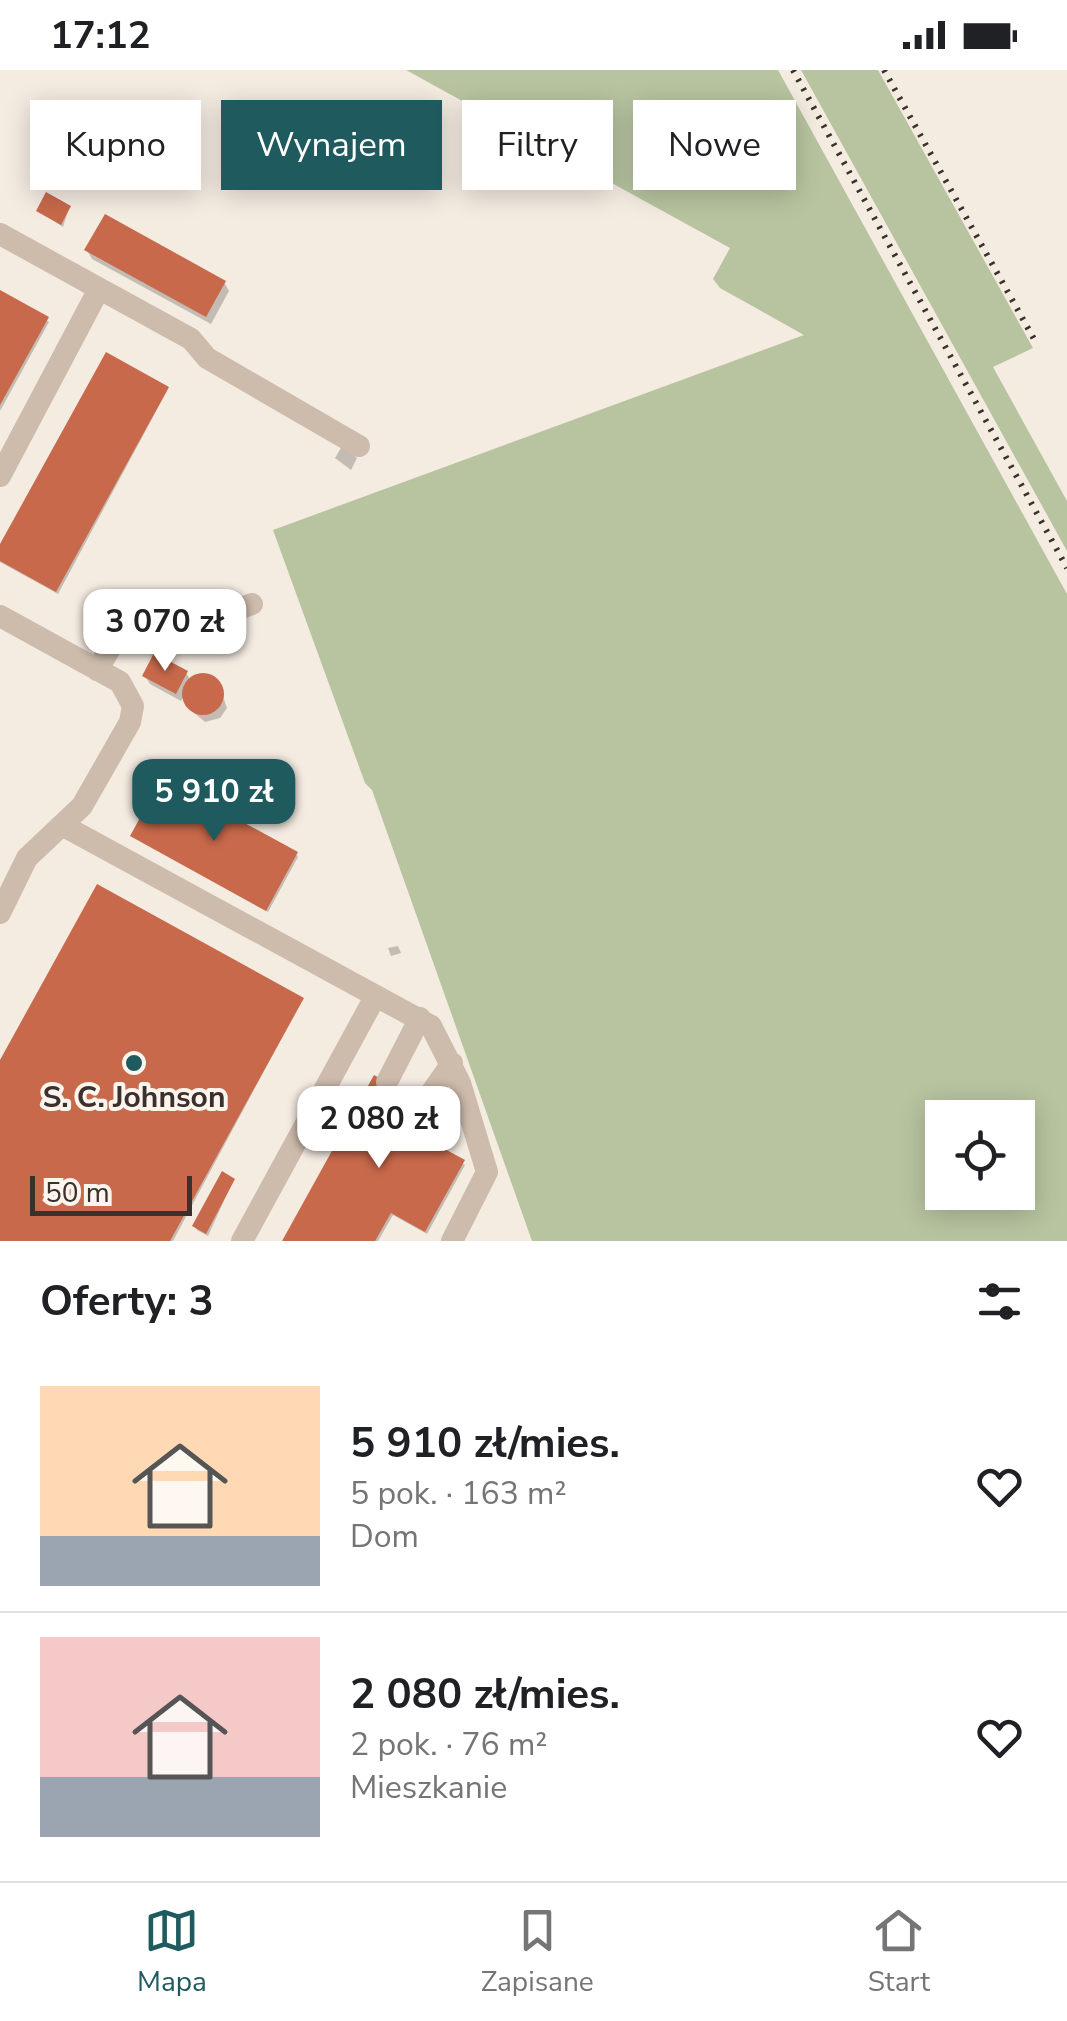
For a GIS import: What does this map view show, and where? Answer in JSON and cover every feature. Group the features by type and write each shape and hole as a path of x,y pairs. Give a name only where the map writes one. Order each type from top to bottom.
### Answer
{"lane":[{"path":"0,234 191,339 206,358 359,446"},
{"path":"0,476 100,289"},
{"path":"97,670 136,606 150,606 194,626 252,604"},
{"path":"0,644 6,619 97,670 129,693 132,717 82,806 28,858 0,913"},
{"path":"62,825 420,1018 443,1042 487,1175 452,1241"},
{"path":"242,1241 375,997"},
{"path":"386,1082 420,1018"},
{"path":"424,1103 452,1063"}],"green space":[{"path":"406,70 778,70 795,100 633,100 633,190 796,190 796,103 1067,594 1067,1241 532,1241 372,790 365,783 273,530 804,335 720,288 713,279 730,248 613,184 613,100 462,101"},
{"path":"801,70 878,70 1033,348 993,367 1067,501 1067,551"}],"building":[{"path":"46,192 71,206 61,225 36,211"},
{"path":"105,214 226,281 206,317 84,250"},
{"path":"0,290 49,317 0,405"},
{"path":"106,352 169,387 56,592 0,561 0,544"},
{"path":"154,653 188,671 176,694 142,676"},
{"path":"203,673 218,679 224,694 218,709 203,715 188,709 182,694 188,679"},
{"path":"162,778 298,852 266,911 130,836"},
{"name":"S. C. Johnson","path":"97,884 304,998 170,1241 0,1241 0,1060"},
{"path":"374,1075 444,1114 430,1141 465,1160 425,1232 391,1213 375,1241 282,1241"},
{"path":"222,1171 235,1179 206,1234 192,1226"}],"railway":[{"path":"793,70 1067,568"},
{"path":"884,70 1034,339"}],"place":[{"name":"S. C. Johnson","path":"134,1063"}]}
